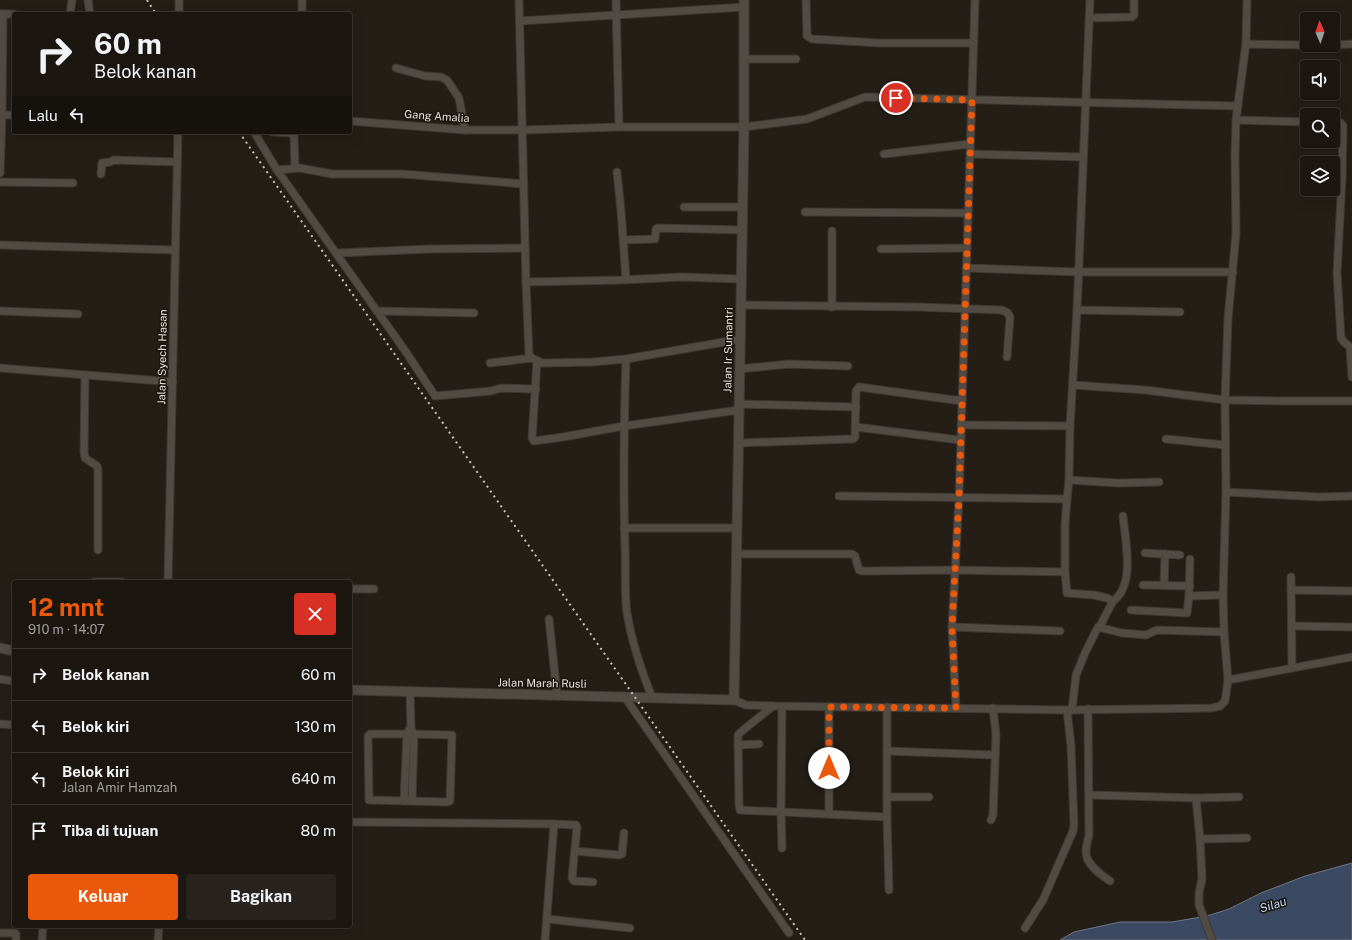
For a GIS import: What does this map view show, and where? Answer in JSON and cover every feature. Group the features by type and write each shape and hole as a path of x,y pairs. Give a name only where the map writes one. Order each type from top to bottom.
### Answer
{"main road":[{"name":"Jalan Ir Sumantri","path":"734,700 739,368 741,339 744,4"},
{"path":"0,648 12,651"},
{"name":"Jalan Marah Rusli","path":"352,690 734,700"}],"street":[{"path":"70,12 72,0"},
{"path":"88,0 90,12"},
{"path":"179,0 179,12"},
{"path":"302,0 302,12"},
{"path":"519,0 528,349 530,355 535,359 548,363 626,359 741,339"},
{"path":"616,0 619,127"},
{"path":"806,0 807,36 812,40 880,43 974,42"},
{"path":"956,708 952,627 959,498 964,308 974,42 974,0"},
{"path":"1090,0 1077,310 1070,426 1065,572 1067,593 1094,595 1113,601"},
{"path":"1090,18 1132,17 1134,15 1134,0"},
{"path":"734,700 746,705 773,706 1069,710 1212,708 1220,706 1225,701 1228,680 1223,595 1226,492 1225,400 1228,319 1236,233 1236,120 1246,44 1247,0"},
{"path":"520,21 616,16 744,4"},
{"path":"0,173 2,115 2,14"},
{"path":"1246,44 1300,45"},
{"path":"1340,45 1352,44"},
{"path":"743,59 796,59"},
{"path":"396,68 425,76 441,77 447,80 459,98 464,130"},
{"name":"Gang Amalia","path":"352,121 464,130 619,127 744,127 802,120 865,97 1237,106"},
{"path":"2,115 12,116"},
{"path":"1236,120 1300,122"},
{"path":"1340,123 1343,126 1342,178 1337,273 1341,338 1350,347 1352,377"},
{"name":"Jalan Syech Hasan","path":"168,580 178,134"},
{"path":"255,134 277,170 337,253 435,396 491,391 501,388 536,389"},
{"path":"291,134 294,136 295,168"},
{"path":"884,154 970,144"},
{"path":"970,154 1083,157"},
{"path":"101,174 102,163 114,160 177,162"},
{"path":"277,170 295,168 332,174 403,174 524,184"},
{"path":"617,172 626,279"},
{"path":"0,182 73,183"},
{"path":"684,207 742,207"},
{"path":"805,212 968,213"},
{"path":"623,240 655,239 656,228 742,230"},
{"path":"832,232 832,307"},
{"path":"0,245 175,250"},
{"path":"337,253 429,249 525,248"},
{"path":"881,249 966,248"},
{"path":"966,268 1078,272 1233,272"},
{"path":"526,282 682,277 741,279"},
{"path":"741,305 964,308 1002,310 1008,313 1010,317 1007,357"},
{"path":"0,310 78,314"},
{"path":"1077,310 1180,312"},
{"path":"377,311 474,313"},
{"path":"490,363 535,359"},
{"path":"535,359 536,389 532,438 534,441 739,407 856,407"},
{"path":"626,359 624,426 624,528 627,611 638,662 652,697"},
{"path":"739,368 789,364 848,366"},
{"path":"0,368 173,382"},
{"path":"85,375 84,452 85,458 98,468 98,550"},
{"path":"1073,385 1145,390 1225,400 1352,401"},
{"path":"738,443 853,439 855,437 856,427 856,391 859,387 962,401"},
{"path":"961,425 1070,426"},
{"path":"856,427 960,440"},
{"path":"1166,439 1225,446"},
{"path":"1069,480 1118,483 1159,482"},
{"path":"1226,492 1319,497 1352,496"},
{"path":"839,496 1067,499"},
{"path":"1025,928 1043,900 1073,831 1069,710 1076,675 1097,628 1100,626 1113,601 1121,591 1127,577 1127,558 1122,516"},
{"path":"624,528 737,528"},
{"path":"1145,553 1180,555"},
{"path":"737,554 852,554 855,556 860,571 955,570 1065,572"},
{"path":"1164,586 1165,554"},
{"path":"1131,610 1187,613 1190,596 1190,559"},
{"path":"1291,577 1292,668"},
{"path":"1143,585 1190,586"},
{"path":"352,589 374,589"},
{"path":"1291,590 1352,590"},
{"path":"1190,596 1223,595"},
{"path":"549,619 557,695"},
{"path":"1100,626 1122,633 1146,635 1157,630 1224,632"},
{"path":"1292,626 1352,627"},
{"path":"952,627 1060,631"},
{"path":"1228,680 1352,657"},
{"path":"0,679 12,681"},
{"path":"410,692 412,801"},
{"path":"624,696 789,933"},
{"path":"773,706 738,735 739,808 743,810 887,817"},
{"path":"782,706 782,848"},
{"path":"829,707 829,813"},
{"path":"887,707 887,817 889,890"},
{"path":"990,820 993,815 996,735 993,708"},
{"path":"1088,709 1090,835 1086,857 1100,874 1110,881"},
{"path":"0,724 12,726"},
{"path":"404,800 410,732"},
{"path":"410,732 452,736 450,800 447,802 369,800 368,736 370,734 410,732"},
{"path":"738,745 759,744"},
{"path":"887,751 995,755"},
{"path":"1090,795 1196,798 1239,797"},
{"path":"887,797 929,797"},
{"path":"1196,798 1202,879 1199,893 1199,905 1212,940"},
{"path":"352,822 576,825 577,829 572,878 574,881 593,882"},
{"path":"545,940 554,824"},
{"path":"575,851 622,854 624,832"},
{"path":"1200,839 1247,838"},
{"path":"547,919 630,928"},
{"path":"42,940 43,928"},
{"path":"158,940 159,928"},
{"path":"0,933 15,933 16,940"}],"water":[{"name":"Silau","path":"1352,863 1352,940 1060,940 1074,932 1120,922 1172,922 1207,916 1229,909 1261,893 1305,876"}],"railway":[{"path":"147,0 155,12"},
{"path":"240,134 805,940"}],"route":[{"path":"829,768 829,707 956,708 952,627 959,498 972,100 896,98"}]}
